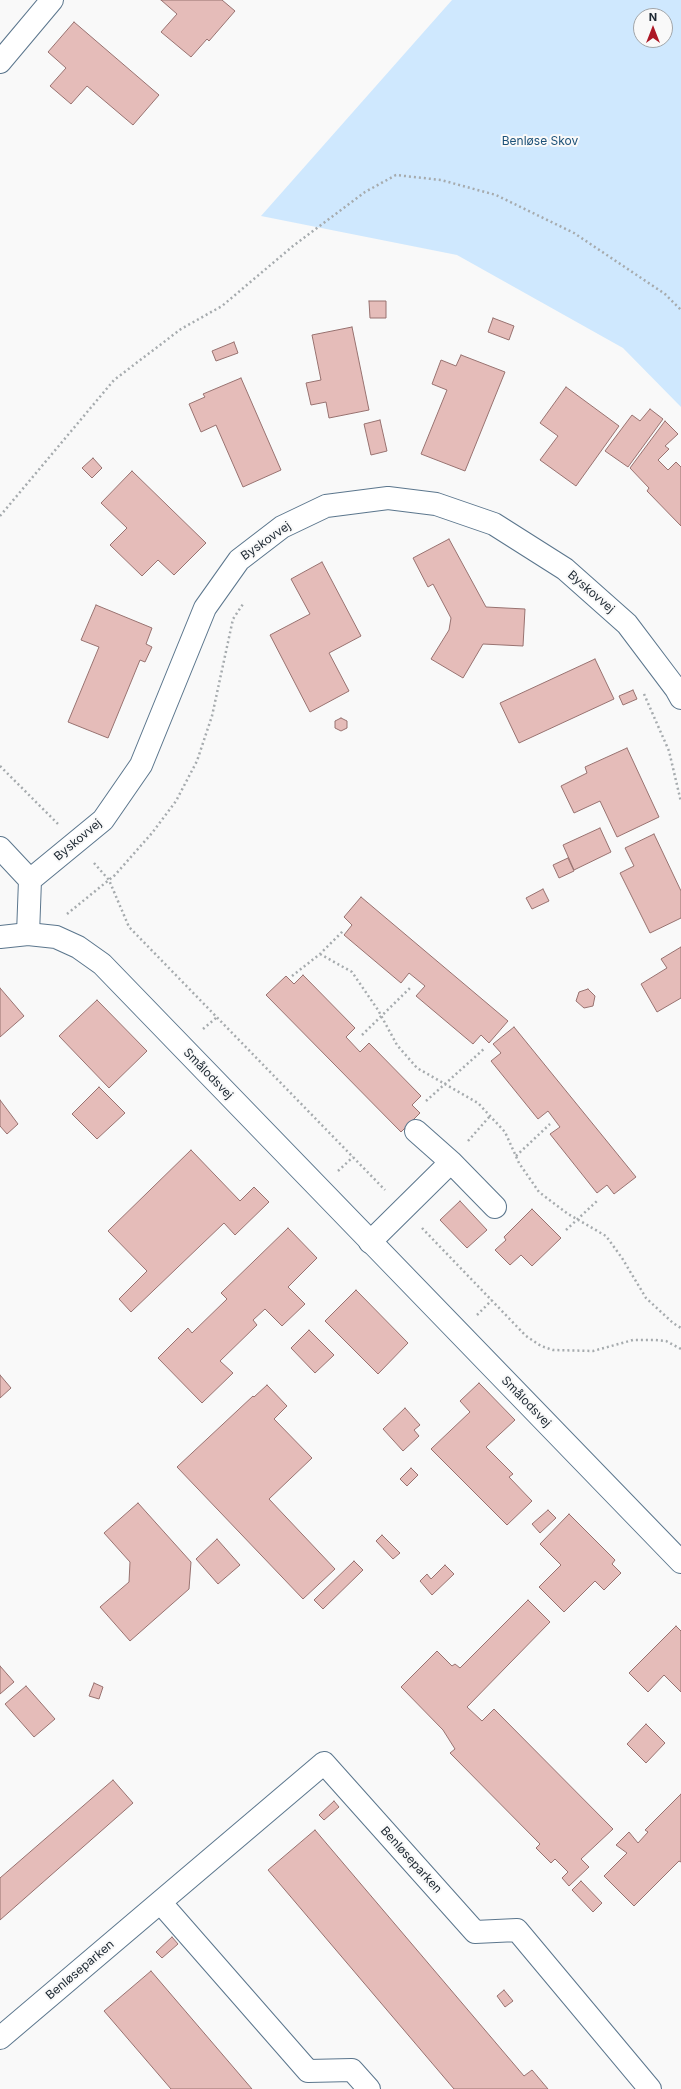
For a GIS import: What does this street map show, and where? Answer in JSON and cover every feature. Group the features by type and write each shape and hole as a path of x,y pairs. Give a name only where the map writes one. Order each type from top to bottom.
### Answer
{"street":[{"path":"0,62 52,0"},
{"name":"Byskovvej","path":"30,880 103,820 141,765 205,608 239,560 282,527 326,506 388,498 436,504 494,524 565,569 627,624 676,689 681,698"},
{"path":"0,848 30,880 28,934"},
{"name":"Smålodsvej","path":"0,937 28,934 56,937 78,947 102,964 681,1562"},
{"path":"416,1130 451,1162 495,1207"},
{"path":"370,1242 451,1162"},
{"name":"Benløseparken","path":"0,2038 324,1762 475,1932 516,1930 650,2089"},
{"path":"160,1902 308,2070 352,2070 369,2089"}],"path":[{"path":"0,516 114,380 181,329 222,306 292,246 365,192 396,176 440,180 496,196 574,233 665,294 681,310"},
{"path":"56,937 66,915 109,880 152,834 176,800 197,761 212,716 233,619 246,600"},
{"path":"641,687 669,751 681,802"},
{"path":"0,766 76,843 109,880 129,927 526,1336 541,1346 553,1350 593,1351 633,1340 666,1341 681,1349"},
{"path":"292,976 320,954 344,930"},
{"path":"320,954 352,972 397,1045 417,1068 446,1083 478,1103 505,1132 516,1156 539,1192 606,1236 622,1258 646,1298 673,1323 681,1328"},
{"path":"362,1035 412,986"},
{"path":"426,1101 485,1048"},
{"path":"451,1162 490,1116"},
{"path":"516,1156 550,1124"},
{"path":"566,1230 596,1201"}],"green space":[{"name":"Benløse Skov","path":"452,0 681,0 681,407 623,348 457,255 261,216"}],"building":[{"path":"161,0 222,0 235,11 209,41 207,39 191,57 161,32 177,14"},
{"path":"74,22 159,95 133,125 87,86 71,104 50,86 66,68 48,52"},
{"path":"369,301 386,301 386,318 370,318"},
{"path":"493,318 514,326 509,340 488,332"},
{"path":"352,327 369,410 329,418 326,402 311,405 306,383 321,380 312,335"},
{"path":"234,342 238,353 216,361 212,351"},
{"path":"461,355 505,372 465,471 421,454 447,390 432,384 441,360 456,366"},
{"path":"241,378 281,470 243,487 216,425 201,432 189,404 205,397 203,394"},
{"path":"566,387 619,426 576,486 540,460 558,436 540,423"},
{"path":"650,409 663,419 628,467 605,451 632,415 640,421"},
{"path":"380,420 387,451 371,455 364,424"},
{"path":"665,421 678,434 665,446 669,449 658,460 668,470 676,462 681,467 681,526 647,491 649,488 630,468"},
{"path":"93,458 102,468 92,478 82,468"},
{"path":"132,471 206,543 174,575 158,560 142,576 110,545 127,528 101,503"},
{"path":"449,539 486,607 525,609 523,646 483,644 463,678 431,659 449,630 451,618 433,584 428,587 413,558"},
{"path":"322,562 361,636 329,653 349,691 310,712 270,635 310,614 291,579"},
{"path":"96,605 152,628 146,644 152,647 145,662 140,660 108,738 68,722 99,647 81,640"},
{"path":"595,659 614,699 519,743 500,703"},
{"path":"633,690 637,699 623,705 619,696"},
{"path":"341,718 347,721 347,728 341,731 335,728 335,721"},
{"path":"627,748 659,817 617,837 600,801 574,813 561,786 587,773 585,767"},
{"path":"600,828 611,852 574,870 563,845"},
{"path":"654,834 681,891 681,918 650,933 620,873 634,866 625,848"},
{"path":"568,858 574,871 559,878 553,865"},
{"path":"543,889 549,901 532,909 526,898"},
{"path":"361,897 508,1021 489,1043 481,1035 473,1044 416,996 425,986 409,973 401,983 344,935 352,925 344,917"},
{"path":"681,947 681,998 657,1012 641,984 667,968 661,959"},
{"path":"303,975 355,1028 346,1037 360,1052 369,1043 421,1096 412,1105 420,1113 401,1132 266,995 286,976 294,984"},
{"path":"0,988 24,1016 0,1037"},
{"path":"588,989 595,996 593,1006 584,1008 576,1001 579,992"},
{"path":"97,1000 147,1051 109,1088 59,1036"},
{"path":"514,1027 636,1177 614,1194 607,1185 597,1193 550,1134 560,1127 548,1111 538,1119 491,1061 501,1053 493,1044"},
{"path":"99,1087 125,1113 97,1139 72,1114"},
{"path":"0,1100 18,1124 7,1134 0,1126"},
{"path":"191,1150 240,1201 254,1187 269,1202 235,1235 224,1223 131,1312 119,1299 147,1271 108,1231"},
{"path":"460,1201 487,1230 467,1248 440,1220"},
{"path":"532,1209 561,1238 532,1266 521,1255 510,1265 495,1250 506,1240 504,1237"},
{"path":"288,1228 317,1258 288,1287 305,1304 282,1326 265,1309 253,1320 257,1325 220,1361 233,1373 202,1403 158,1358 188,1328 192,1333 227,1299 221,1293"},
{"path":"356,1290 408,1343 378,1374 325,1321"},
{"path":"309,1330 334,1355 315,1373 291,1348"},
{"path":"0,1375 11,1388 0,1398"},
{"path":"479,1383 515,1420 486,1447 513,1474 509,1477 532,1501 507,1525 431,1449 470,1412 460,1401"},
{"path":"267,1385 287,1406 274,1419 312,1458 269,1499 335,1569 303,1599 177,1467 253,1396 254,1397"},
{"path":"405,1408 420,1425 414,1430 419,1436 403,1451 383,1429"},
{"path":"411,1468 418,1475 407,1486 400,1479"},
{"path":"138,1503 191,1562 189,1589 130,1641 100,1607 129,1582 130,1562 104,1533"},
{"path":"548,1510 556,1518 540,1533 532,1524"},
{"path":"569,1514 615,1560 612,1564 621,1573 604,1590 595,1581 564,1612 539,1587 561,1565 540,1544"},
{"path":"382,1535 400,1553 393,1559 376,1541"},
{"path":"217,1539 240,1565 218,1584 196,1559"},
{"path":"354,1561 363,1570 323,1609 314,1600"},
{"path":"445,1565 454,1574 432,1595 420,1581 427,1574 431,1579"},
{"path":"528,1600 550,1622 467,1707 482,1721 494,1709 613,1829 581,1859 589,1867 569,1886 562,1878 568,1872 555,1859 551,1863 536,1848 540,1844 450,1753 455,1749 443,1730 401,1687 437,1651 452,1666 455,1664 460,1668"},
{"path":"676,1626 681,1631 681,1692 664,1675 648,1692 629,1673"},
{"path":"0,1666 14,1682 0,1694"},
{"path":"94,1683 103,1687 99,1699 89,1696"},
{"path":"26,1686 55,1719 34,1737 5,1704"},
{"path":"646,1724 665,1743 646,1763 627,1744"},
{"path":"113,1780 133,1803 0,1920 0,1878"},
{"path":"681,1794 681,1862 679,1861 634,1906 604,1876 627,1853 616,1845 629,1832 638,1843 648,1832 645,1830"},
{"path":"334,1801 339,1807 324,1820 319,1815"},
{"path":"315,1830 524,2076 532,2070 548,2089 454,2089 268,1870"},
{"path":"581,1881 602,1903 593,1912 572,1890"},
{"path":"172,1937 178,1944 162,1958 156,1952"},
{"path":"151,1971 252,2089 171,2089 104,2011"},
{"path":"504,1990 513,2001 505,2007 497,1996"}]}
